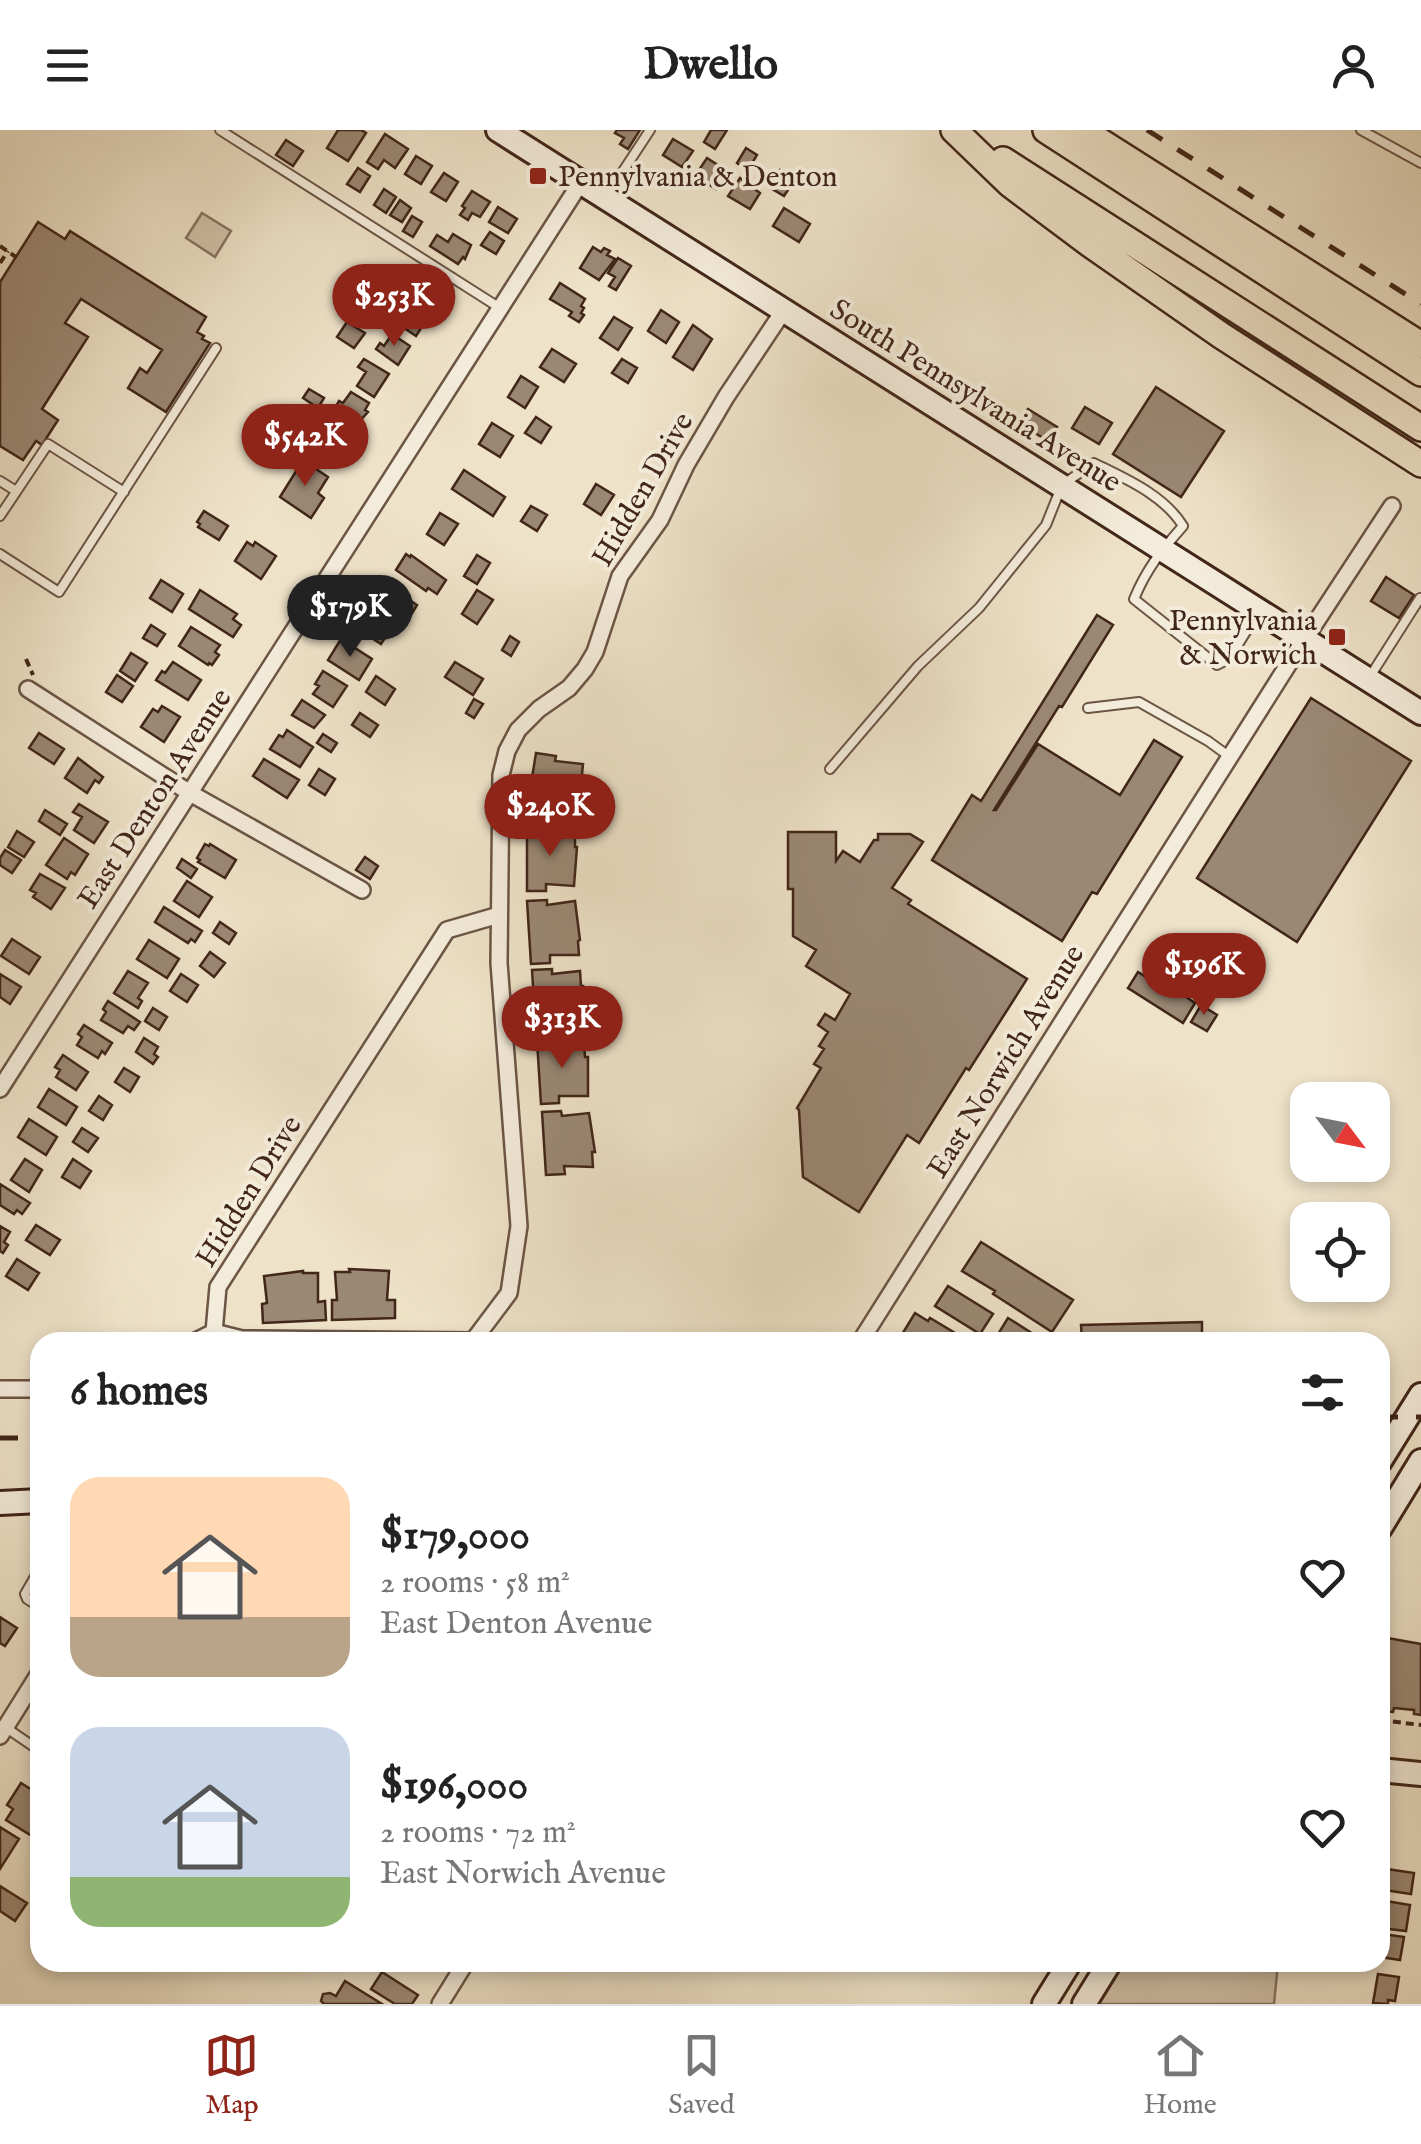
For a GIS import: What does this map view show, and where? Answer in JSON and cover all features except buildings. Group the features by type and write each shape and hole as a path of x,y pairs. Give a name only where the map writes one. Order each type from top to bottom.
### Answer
{"main road":[{"path":"955,130 1421,428"},
{"path":"955,130 1010,184 1090,244 1222,336 1421,464"},
{"path":"1046,130 1421,374"},
{"path":"1082,130 1421,345"}],"street":[{"name":"South Pennsylvania Avenue","path":"498,130 1421,713"},
{"name":"East Denton Avenue","path":"0,1089 581,182"},
{"name":"Hidden Drive","path":"480,1332 509,1293 518,1226 499,963 500,775 507,751 518,730 585,669 595,652 620,576 660,520 706,431 784,310"},
{"name":"East Norwich Avenue","path":"866,1332 1392,506"},
{"path":"28,689 190,793 362,890"},
{"name":"Hidden Drive","path":"214,1332 218,1287 446,930 499,916"},
{"path":"0,1388 30,1389"},
{"path":"1390,1445 1421,1395"},
{"path":"1390,1512 1421,1461"},
{"path":"0,1503 30,1502"},
{"path":"3,1731 30,1688"},
{"path":"1390,1770 1421,1774"},
{"path":"440,2004 460,1972"},
{"path":"1044,2004 1064,1972"},
{"path":"1084,2004 1104,1972"}],"lane":[{"path":"220,130 500,308"},
{"path":"605,198 650,130"},
{"path":"1361,130 1421,163"},
{"path":"0,554 59,592 216,348"},
{"path":"0,516 48,444 124,492"},
{"path":"830,769 918,666 980,608 1046,524 1062,485 1094,463 1174,510 1183,526 1146,571 1134,599 1217,665 1229,660 1260,610"},
{"path":"0,481 16,491"},
{"path":"1368,679 1420,598"},
{"path":"1088,708 1139,702 1208,740 1230,757"},
{"path":"3,1731 30,1746"}],"path":[{"path":"0,246 16,256"},
{"path":"0,263 8,251"},
{"path":"1390,1721 1421,1725"}],"shaded area":[{"path":"202,213 231,231 215,257 186,238"},
{"path":"1119,1972 1277,1972 1274,2004 1099,2004"}],"railway":[{"path":"1147,130 1421,304"},
{"path":"1390,1417 1421,1417"},
{"path":"0,1438 30,1438"}],"place":[{"name":"Pennylvania & Denton","path":"538,176"},
{"name":"Pennylvania & Norwich","path":"1337,637"}]}
